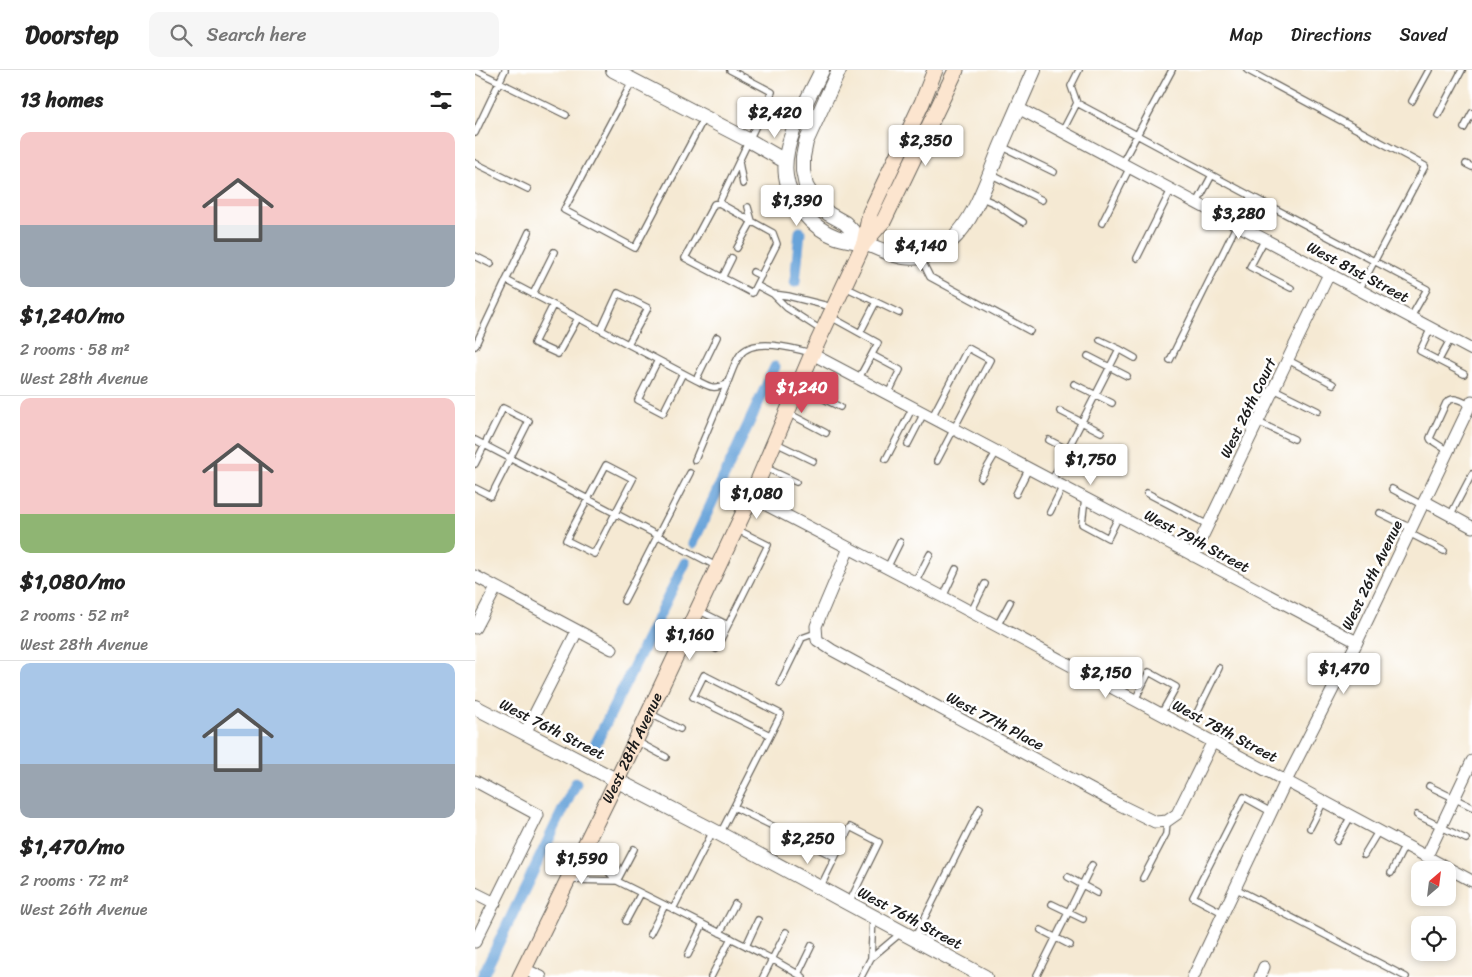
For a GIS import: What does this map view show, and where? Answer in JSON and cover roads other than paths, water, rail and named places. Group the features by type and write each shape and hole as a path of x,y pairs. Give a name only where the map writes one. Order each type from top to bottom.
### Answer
{"main road":[{"name":"West 28th Avenue","path":"864,243 869,213 935,70"},
{"name":"West 28th Avenue","path":"522,973 649,714 751,497 843,286 864,243 884,220 956,70"}],"street":[{"path":"613,70 785,161"},
{"path":"822,70 792,134 785,161 790,193 809,219 837,237 864,243 900,257 909,258 920,257 939,250 950,242 963,227 980,197 1034,70"},
{"path":"839,70 806,142 803,171 806,186 817,204 829,214 845,223 864,243"},
{"name":"West 81st Street","path":"1018,108 1472,350"},
{"name":"West 26th Court","path":"1193,556 1329,274"},
{"name":"West 79th Street","path":"812,354 1357,642"},
{"name":"West 26th Avenue","path":"1193,977 1286,781 1357,642 1471,403"},
{"name":"West 78th Street","path":"751,497 943,597 1472,881"},
{"path":"1423,503 1472,527"},
{"path":"816,633 816,626 849,548"},
{"path":"475,576 613,649"},
{"path":"475,628 496,588"},
{"path":"525,733 577,631"},
{"name":"West 77th Place","path":"816,633 817,640 831,650 1118,804 1155,822 1167,821"},
{"name":"West 76th Street","path":"475,707 717,832 985,977"},
{"path":"1167,821 1177,814 1213,741"},
{"path":"1427,856 1472,761"},
{"path":"475,781 538,814 475,942"},
{"path":"475,893 495,903"},
{"path":"522,973 541,977"}],"lane":[{"path":"475,70 566,116"},
{"path":"475,133 505,70"},
{"path":"719,203 773,233 777,244 752,293 685,258 714,204 719,203 772,92 730,70"},
{"path":"1079,70 1071,86 1077,103 1427,289 1411,317"},
{"path":"1102,222 1137,135 1172,70"},
{"path":"1247,70 1425,166 1359,290"},
{"path":"1412,101 1429,70"},
{"path":"1438,114 1462,70"},
{"path":"633,80 564,210 635,248 704,118"},
{"path":"1062,132 1077,103"},
{"path":"1464,128 1472,113"},
{"path":"1001,146 1054,172"},
{"path":"739,162 743,184"},
{"path":"475,163 528,189"},
{"path":"990,174 1042,200"},
{"path":"1197,203 1212,174"},
{"path":"1137,258 1171,190"},
{"path":"1170,360 1251,196"},
{"path":"980,197 996,204 1023,222"},
{"path":"739,248 746,237 752,221 748,207"},
{"path":"475,346 529,232"},
{"path":"1265,239 1250,267 1291,288"},
{"path":"766,248 773,252"},
{"path":"533,294 554,252"},
{"path":"475,256 491,264"},
{"path":"920,257 930,277 1030,330"},
{"path":"760,259 767,263"},
{"path":"721,278 733,260"},
{"path":"753,272 761,276"},
{"path":"506,280 707,386 716,388 727,384"},
{"path":"756,285 773,294 787,308 823,331"},
{"path":"843,286 899,314"},
{"path":"601,330 618,293 648,308 628,344"},
{"path":"773,294 788,296 831,312 860,333 878,343 859,378"},
{"path":"860,333 876,302"},
{"path":"553,305 534,343 558,354 578,318"},
{"path":"1431,328 1420,351 1464,374"},
{"path":"696,380 717,337"},
{"path":"1439,360 1451,338"},
{"path":"1100,340 1135,358"},
{"path":"695,460 740,355 747,348 757,345 794,348 812,354"},
{"path":"908,444 928,415 968,348 989,360 937,461"},
{"path":"1052,480 1119,349"},
{"path":"872,355 900,370 888,394"},
{"path":"1088,356 1127,376"},
{"path":"658,360 638,400 663,413 683,373"},
{"path":"1288,360 1333,384"},
{"path":"1074,384 1112,403"},
{"path":"798,386 840,407"},
{"path":"1273,389 1318,411"},
{"path":"1448,451 1431,440 1432,431 1449,400 1456,399 1471,403"},
{"path":"886,459 913,407"},
{"path":"475,464 503,408 529,421 491,496 475,488"},
{"path":"1060,410 1101,432"},
{"path":"787,412 826,433"},
{"path":"1258,422 1294,439"},
{"path":"475,440 718,567"},
{"path":"1049,440 1086,459"},
{"path":"774,442 813,461"},
{"path":"981,478 997,451"},
{"path":"606,465 633,479 616,513 594,554 566,540 606,465"},
{"path":"764,467 796,482"},
{"path":"1016,494 1029,468"},
{"path":"624,601 691,472"},
{"path":"1451,516 1472,474"},
{"path":"1050,512 1063,486"},
{"path":"1392,490 1423,503"},
{"path":"1147,493 1208,525"},
{"path":"1085,498 1082,524 1108,538 1119,516"},
{"path":"1380,513 1444,551"},
{"path":"715,649 768,545 736,529"},
{"path":"887,568 899,542"},
{"path":"915,583 930,554"},
{"path":"943,597 956,569"},
{"path":"971,612 985,584"},
{"path":"997,626 1010,602"},
{"path":"698,610 728,625"},
{"path":"779,683 802,638 816,633"},
{"path":"1189,729 1219,668"},
{"path":"1135,700 1149,672 1176,687 1161,714"},
{"path":"673,909 717,832 734,807 781,714 704,675 693,697 770,735"},
{"path":"649,714 679,729"},
{"path":"636,741 666,757"},
{"path":"1429,786 1472,808"},
{"path":"1223,913 1193,898 1244,797 1271,812"},
{"path":"1310,828 1324,801"},
{"path":"734,807 835,857"},
{"path":"871,958 908,936 980,808"},
{"path":"1417,815 1465,839"},
{"path":"1337,841 1351,816"},
{"path":"1143,878 1166,834 1167,821"},
{"path":"819,888 850,827 879,842 849,904"},
{"path":"1364,855 1379,830"},
{"path":"1391,873 1405,845"},
{"path":"584,847 617,881 801,975 811,945"},
{"path":"617,881 634,849"},
{"path":"1036,977 1092,865"},
{"path":"1068,877 1097,893"},
{"path":"568,880 617,881"},
{"path":"1235,888 1406,977"},
{"path":"626,921 641,893"},
{"path":"720,933 735,904"},
{"path":"1052,904 1083,919"},
{"path":"650,934 665,906"},
{"path":"861,977 871,958 873,916"},
{"path":"745,946 758,920"},
{"path":"688,955 703,924"},
{"path":"1041,930 1070,945"},
{"path":"763,977 786,932"},
{"path":"711,977 731,938"}],"waterway":[{"path":"795,282 800,232"},
{"path":"693,543 775,367"},
{"path":"595,745 685,563"},
{"path":"482,977 576,783"}]}
